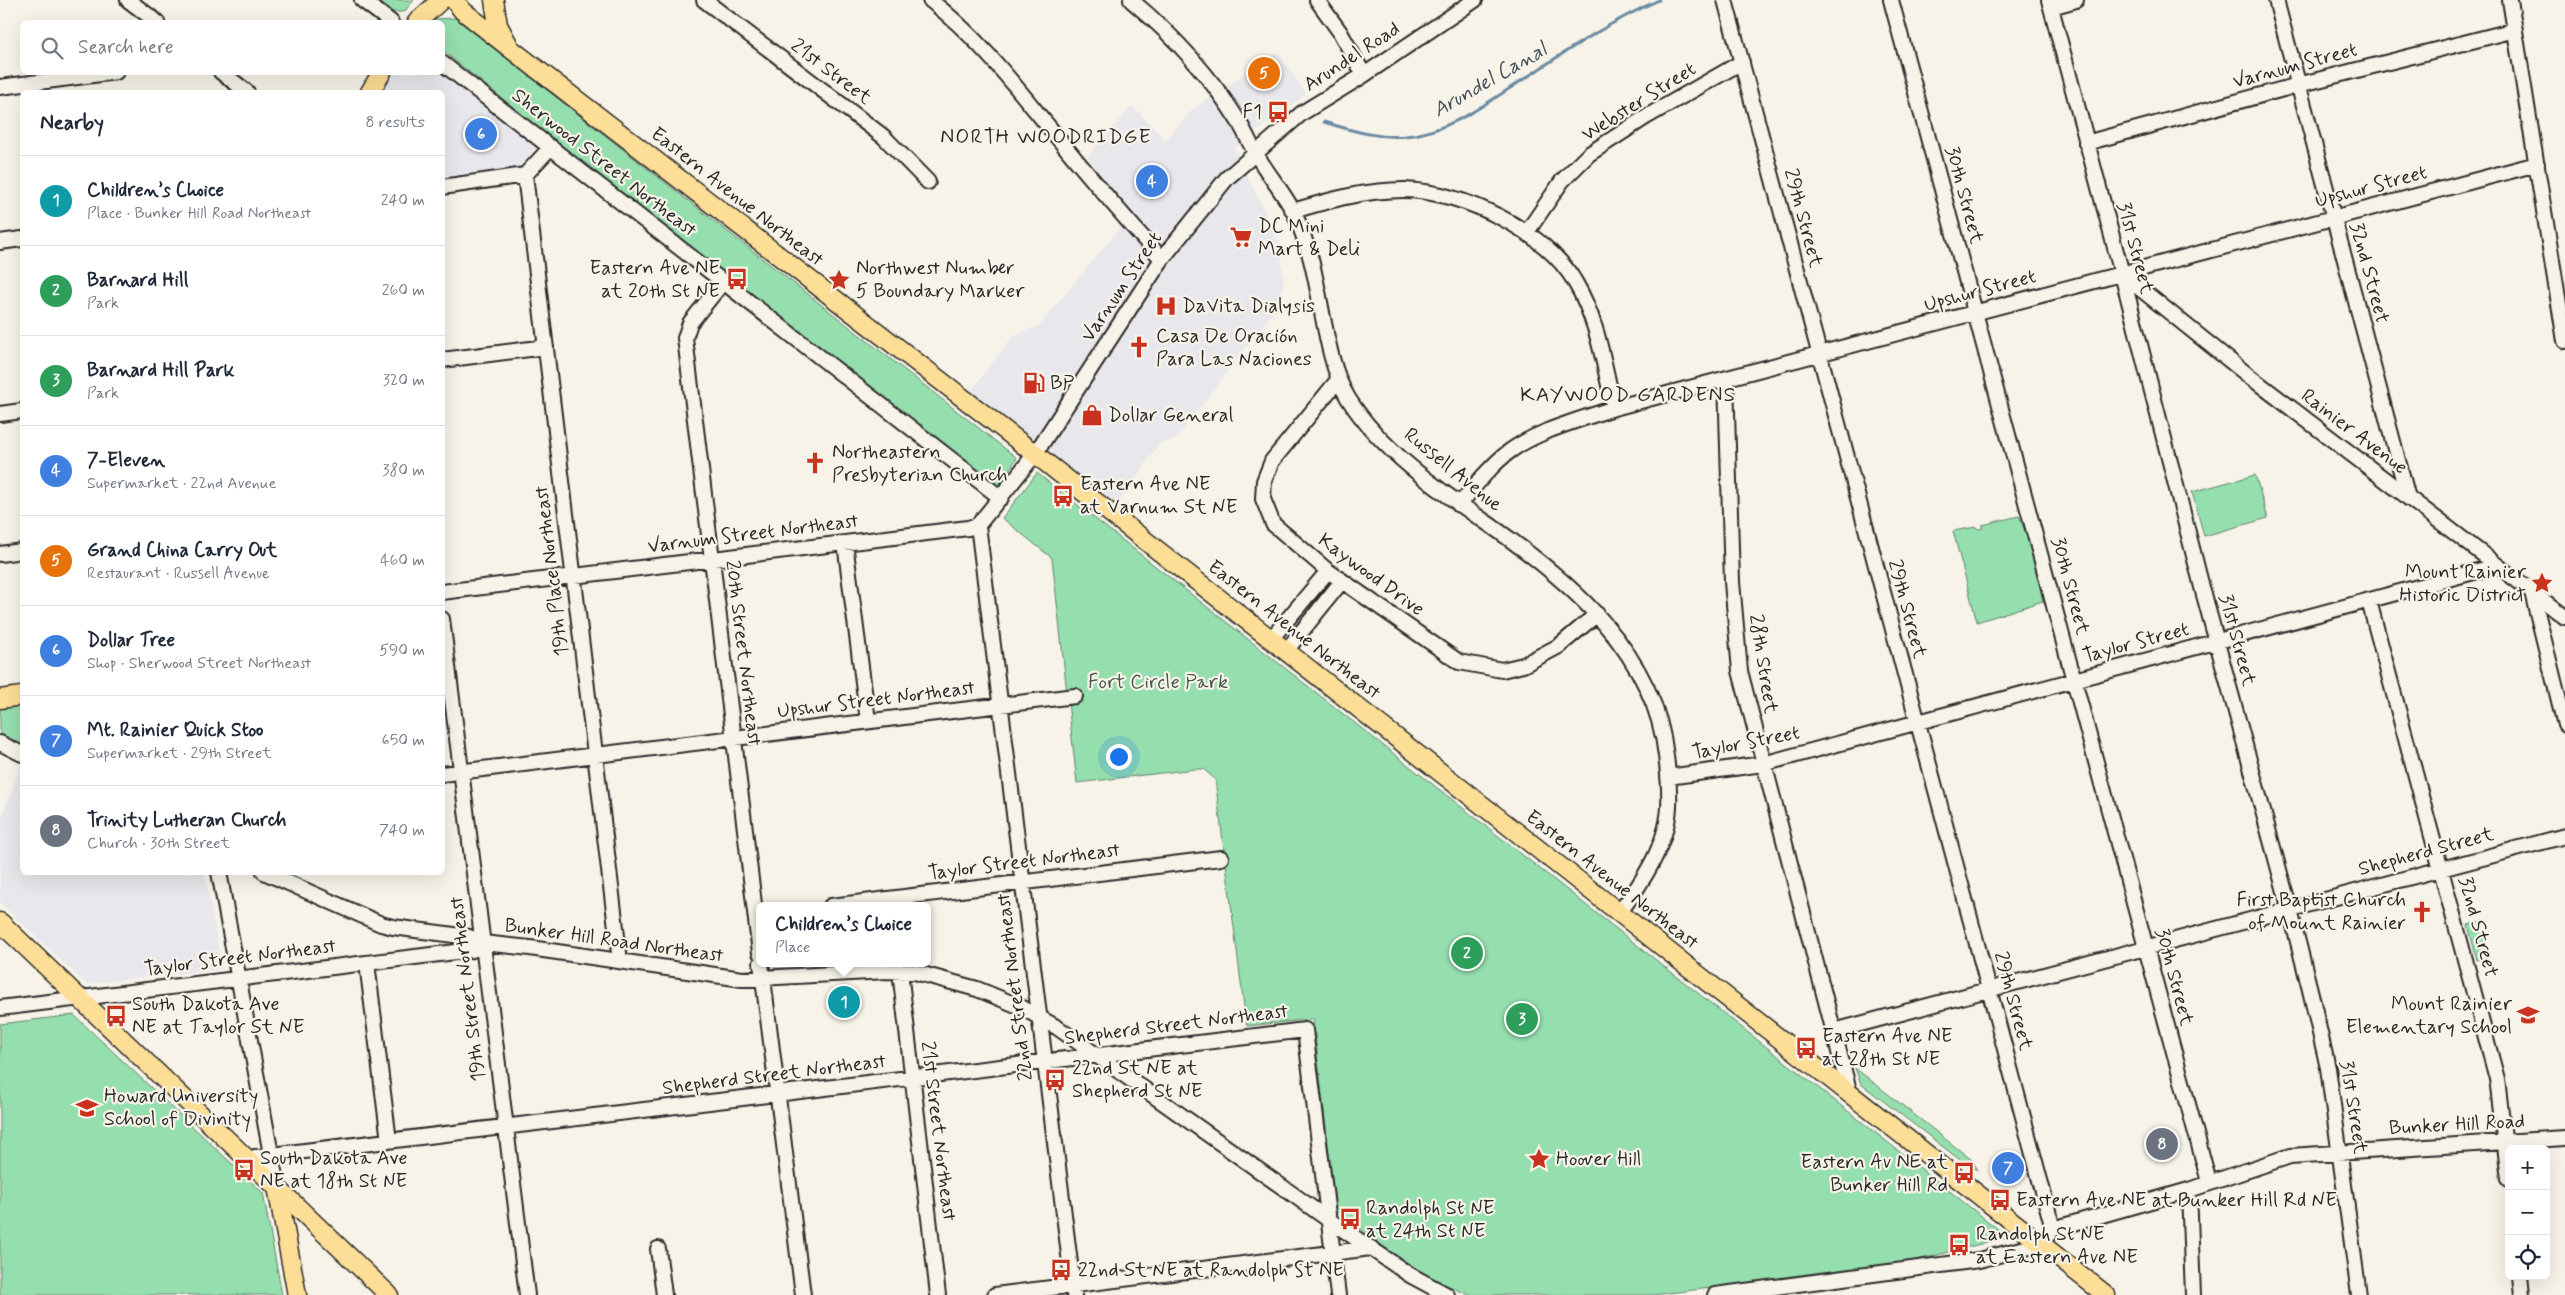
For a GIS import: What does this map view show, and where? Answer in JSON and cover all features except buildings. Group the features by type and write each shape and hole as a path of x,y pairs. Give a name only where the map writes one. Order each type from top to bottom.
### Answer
{"main road":[{"path":"419,20 441,0"},
{"name":"Eastern Avenue Northeast","path":"454,0 463,11 511,49 1035,454 2106,1295"},
{"path":"494,0 498,25 511,49"},
{"path":"371,90 380,75"},
{"path":"0,699 20,696"},
{"path":"0,922 390,1295"},
{"path":"277,1187 297,1295"}],"street":[{"path":"128,0 154,20"},
{"path":"362,0 388,20"},
{"name":"21st Street","path":"704,0 884,138 928,182"},
{"path":"930,0 985,49 1128,222 1162,259"},
{"name":"Russell Avenue","path":"1130,0 1164,28 1198,65 1239,123 1255,153 1294,211 1310,258 1338,380 1366,422 1404,461 1459,505 1492,527 1554,575 1597,614 1618,637 1645,684 1656,710 1664,737 1669,808 1658,849 1632,896 1619,913"},
{"path":"1317,0 1340,32 1364,75"},
{"name":"Arundel Road","path":"1255,153 1302,113 1364,75 1457,5 1475,0"},
{"name":"29th Street","path":"1725,0 2053,1229"},
{"name":"30th Street","path":"1891,0 2209,1182"},
{"path":"2050,3 2076,0"},
{"name":"32nd Street","path":"2276,0 2408,498"},
{"path":"2510,0 2536,164 2560,267 2565,340"},
{"name":"31st Street","path":"2050,3 2122,274 2216,642 2290,910 2328,1068 2359,1295"},
{"name":"Varnum Street","path":"2086,143 2298,85 2515,30"},
{"name":"Webster Street","path":"1527,232 1562,181 1589,154 1742,62"},
{"name":"Sherwood Street Northeast","path":"445,65 1001,498"},
{"path":"0,87 93,75"},
{"path":"225,75 244,90"},
{"path":"445,187 525,175 551,147"},
{"name":"Varnum Street","path":"1035,454 1162,259 1227,178 1255,153"},
{"name":"Upshur Street","path":"1459,505 1488,471 1509,452 1528,440 1614,408 2536,164"},
{"name":"19th Place Northeast","path":"525,175 620,961"},
{"path":"1294,211 1353,194 1406,190 1440,195 1527,232 1555,256 1575,281 1598,338 1614,408"},
{"path":"0,242 20,239"},
{"name":"Rainier Avenue","path":"2122,274 2248,376 2565,617"},
{"name":"20th Street Northeast","path":"723,282 690,323 685,338 734,738 756,902"},
{"path":"445,360 546,347"},
{"name":"28th Street","path":"1726,378 1736,640 1746,699 1850,1094"},
{"name":"Kaywood Drive","path":"1338,380 1272,461 1264,481 1263,499 1273,524 1342,581 1459,662 1480,668 1502,670 1523,665 1559,646 1597,614"},
{"path":"0,414 20,411"},
{"path":"978,524 1035,454"},
{"name":"Varnum Street Northeast","path":"445,592 845,543 978,524"},
{"name":"22nd Street Northeast","path":"978,524 1073,1290"},
{"path":"845,543 868,721"},
{"path":"0,554 20,551"},
{"name":"Taylor Street","path":"1668,777 1763,764 2496,566"},
{"path":"1271,639 1328,571"},
{"path":"1286,651 1342,581"},
{"path":"2532,592 2565,725"},
{"name":"32nd Street","path":"2369,601 2497,1079 2505,1143"},
{"name":"19th Street Northeast","path":"445,642 526,1295"},
{"name":"Upshur Street Northeast","path":"445,774 1075,696"},
{"path":"0,743 20,753"},
{"name":"Shepherd Street","path":"1834,1031 2565,836"},
{"name":"Taylor Street Northeast","path":"863,902 1221,858"},
{"path":"220,875 277,1187"},
{"name":"Bunker Hill Road Northeast","path":"271,875 381,924 468,937 483,944 530,948 719,977 764,979 900,971 927,974 963,984 1021,1007 1039,1017 1097,1055 1329,1220 1410,1275 1447,1295"},
{"path":"421,931 430,945 426,956"},
{"name":"Taylor Street Northeast","path":"0,1008 472,950 483,944"},
{"path":"367,963 389,1141"},
{"path":"762,967 803,1295"},
{"name":"21st Street Northeast","path":"900,971 911,1078 938,1295"},
{"name":"Shepherd Street Northeast","path":"249,1160 271,1155 1305,1030 1329,1220"},
{"name":"Bunker Hill Road","path":"2053,1229 2190,1190 2290,1156 2340,1151 2505,1143 2565,1138"},
{"path":"2190,1190 2194,1295"},
{"path":"1329,1220 1338,1295"},
{"path":"1715,1295 1950,1266 2000,1256 2041,1244 2053,1229"},
{"path":"995,1295 1073,1290 1371,1248"},
{"path":"658,1249 664,1295"},
{"path":"2520,1280 2522,1295"}],"shaded area":[{"path":"1278,52 1306,94 1234,148 1281,246 1284,282 1274,311 1175,440 1160,443 1113,511 967,396 1013,336 1039,326 1132,213 1087,157 1132,106 1166,140 1194,108"},
{"path":"445,73 538,145 517,170 445,178 445,90 381,90 391,75 445,75"},
{"path":"20,768 20,875 205,875 222,969 86,984 0,903 0,821"}],"green space":[{"path":"377,0 414,0 404,12 393,12"},
{"path":"455,18 1017,458 998,487 669,232 445,53 445,20 436,19"},
{"name":"Fort Circle Park","path":"1037,473 2008,1237 1882,1267 1653,1295 1469,1295 1433,1279 1392,1253 1336,1211 1313,1019 1247,1026 1215,779 1203,769 1195,769 1077,783 1052,558 1002,518"},
{"path":"2255,475 2268,518 2204,536 2192,492"},
{"path":"2019,516 2029,541 2043,601 1977,622 1953,531 1976,527 1978,529 1983,528 1982,525"},
{"path":"20,705 20,745 0,735 0,708"},
{"path":"2482,921 2489,957 2477,960 2468,925"},
{"name":"Howard University School of Divinity","path":"74,1015 263,1193 282,1295 0,1295 0,1024"},
{"path":"1855,1068 1972,1160 1978,1170 1968,1166 1861,1084"}],"waterway":[{"name":"Arundel Canal","path":"1324,122 1364,133 1395,137 1438,129 1468,115 1573,47 1641,8 1659,0"}],"place":[{"name":"Grand China Carry Out","path":"1264,73"},
{"name":"F1","path":"1278,112"},
{"name":"Dollar Tree","path":"481,134"},
{"name":"7-Eleven","path":"1152,181"},
{"name":"DC Mini Mart & Deli","path":"1241,237"},
{"name":"Eastern Ave NE at 20th St NE","path":"737,279"},
{"name":"Northwest Number 5 Boundary Marker","path":"839,280"},
{"name":"DaVita Dialysis","path":"1166,306"},
{"name":"Casa De Oración Para Las Naciones","path":"1139,347"},
{"name":"BP","path":"1034,383"},
{"name":"Dollar General","path":"1092,415"},
{"name":"Northeastern Presbyterian Church","path":"815,463"},
{"name":"Eastern Ave NE at Varnum St NE","path":"1063,496"},
{"name":"Mount Rainier Historic District","path":"2542,583"},
{"name":"First Baptist Church of Mount Rainier","path":"2422,912"},
{"name":"Barnard Hill","path":"1467,953"},
{"name":"Children’s Choice","path":"844,1002"},
{"name":"Mount Rainier Elementary School","path":"2528,1015"},
{"name":"South Dakota Ave NE at Taylor St NE","path":"116,1016"},
{"name":"Barnard Hill Park","path":"1522,1019"},
{"name":"Eastern Ave NE at 28th St NE","path":"1806,1048"},
{"name":"22nd St NE at Shepherd St NE","path":"1055,1080"},
{"name":"Howard University School of Divinity","path":"87,1108"},
{"name":"Trinity Lutheran Church","path":"2162,1144"},
{"name":"Hoover Hill","path":"1539,1159"},
{"name":"Mt. Rainier Quick Stoo","path":"2008,1168"},
{"name":"South Dakota Ave NE at 18th St NE","path":"244,1170"},
{"name":"Eastern Av NE at Bunker Hill Rd","path":"1964,1173"},
{"name":"Eastern Ave NE at Bunker Hill Rd NE","path":"2000,1200"},
{"name":"Randolph St NE at 24th St NE","path":"1350,1219"},
{"name":"Randolph St NE at Eastern Ave NE","path":"1959,1245"},
{"name":"22nd St NE at Randolph St NE","path":"1061,1270"}],"district":[{"name":"NORTH WOODRIDGE","path":"1046,137"},
{"name":"KAYWOOD GARDENS","path":"1628,395"}]}
